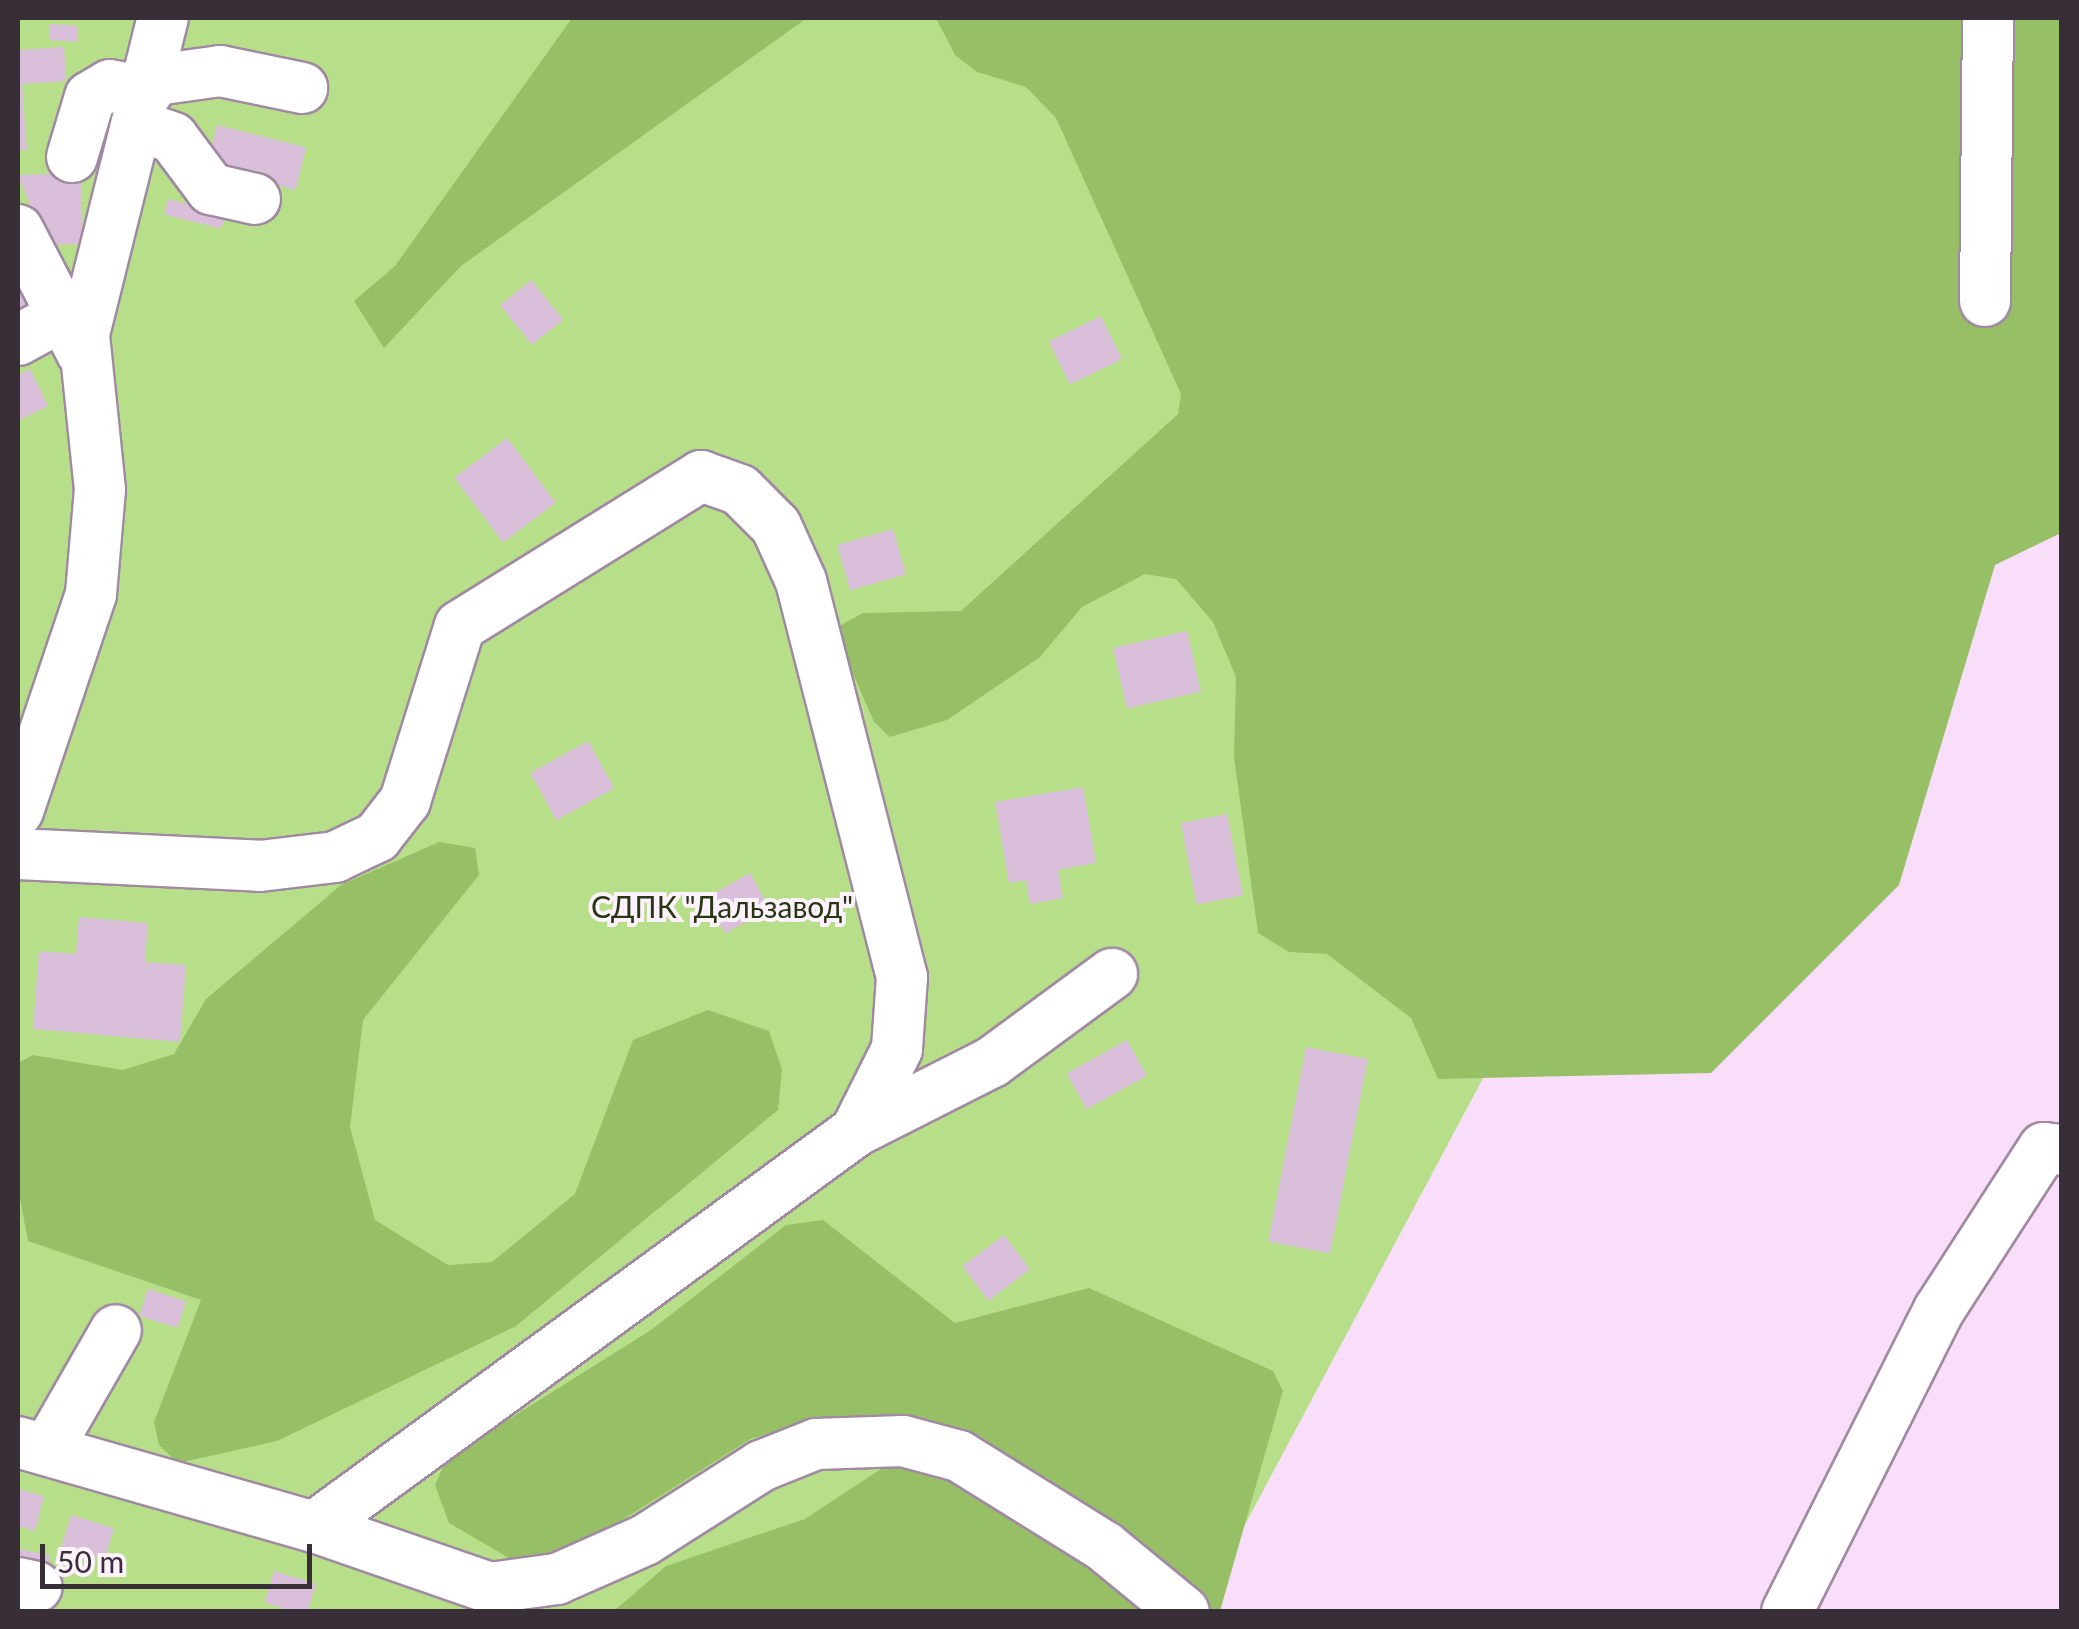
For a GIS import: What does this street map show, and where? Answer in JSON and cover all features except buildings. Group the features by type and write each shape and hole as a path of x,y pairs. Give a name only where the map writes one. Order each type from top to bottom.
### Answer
{"street":[{"path":"72,335 145,100 163,18"},
{"path":"1986,301 1988,18"},
{"path":"145,100 220,71 302,88"},
{"path":"72,157 90,97 110,85 145,100 211,189 255,199"},
{"path":"18,230 72,335 100,490 90,594 18,811"},
{"path":"18,340 72,335"},
{"path":"18,854 260,866 335,857 377,837 404,801 460,626 702,476 740,490 776,526 801,581 902,976 897,1049 856,1131"},
{"path":"314,1528 856,1131 992,1062 1112,974"},
{"path":"1787,1612 1939,1310 2044,1148 2062,1150"},
{"path":"116,1330 32,1446 314,1528 490,1588 558,1579 644,1540 780,1459 816,1444 904,1442 959,1456 1104,1547 1184,1612"}],"green space":[{"name":"СДПК \"Дальзавод\"","path":"18,18 1098,18 1530,990 1199,1611 18,1611"},
{"path":"572,18 807,18 461,266 384,348 354,301 395,266"},
{"path":"936,18 2061,18 2061,533 1995,565 1899,885 1711,1073 1438,1079 1411,1018 1327,954 1289,952 1258,933 1234,757 1236,677 1213,622 1176,579 1145,574 1082,607 1040,657 947,720 890,737 874,722 840,644 841,625 863,613 961,611 1178,414 1181,394 1056,118 1026,87 977,72 955,55"},
{"path":"439,842 475,848 479,875 363,1020 350,1127 375,1220 448,1265 492,1262 575,1194 633,1040 708,1010 769,1031 782,1069 778,1110 516,1326 277,1441 178,1463 159,1445 154,1422 201,1300 28,1241 18,1188 18,1063 33,1055 123,1070 174,1054 206,999 341,885"},
{"path":"823,1220 955,1323 1089,1288 1273,1371 1283,1391 1220,1611 614,1611 666,1566 805,1519 893,1461 890,1422 862,1417 752,1438 581,1546 512,1560 449,1523 435,1485 447,1458 651,1330 786,1225"}]}
